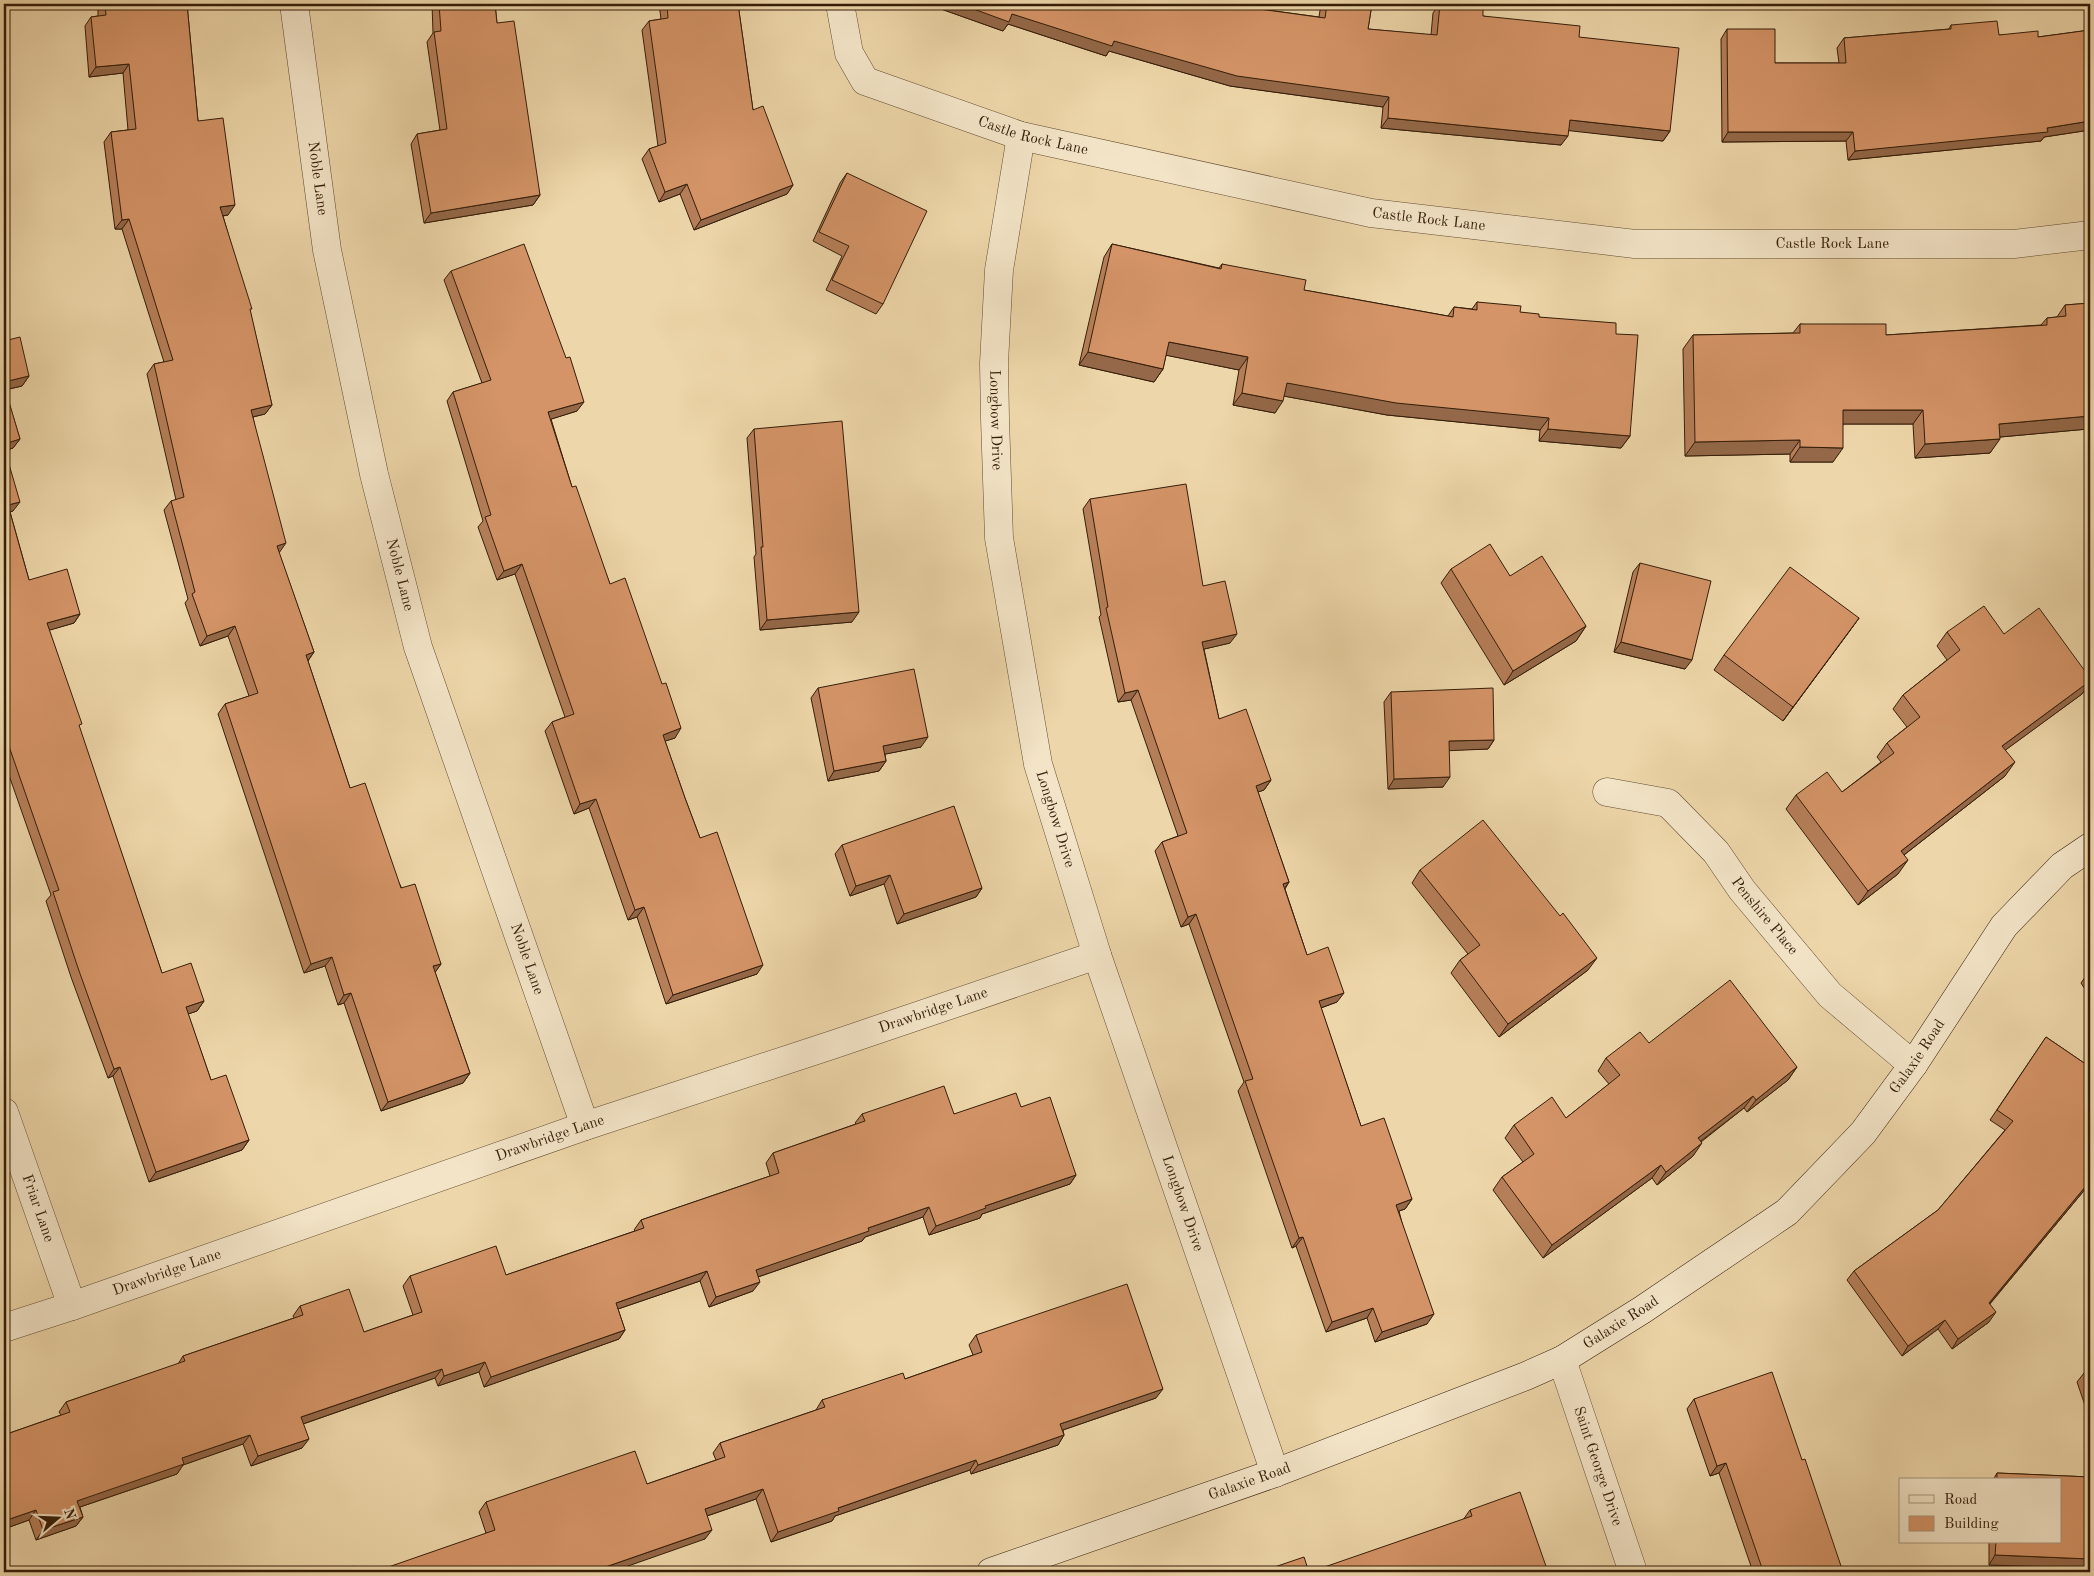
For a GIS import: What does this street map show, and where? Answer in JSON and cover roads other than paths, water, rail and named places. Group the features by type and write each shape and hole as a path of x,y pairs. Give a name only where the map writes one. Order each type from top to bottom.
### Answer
{"street":[{"name":"Noble Lane","path":"294,4 327,250 374,474 418,647 585,1126"},
{"name":"Castle Rock Lane","path":"840,4 849,53 865,81 1021,136 1371,213 1635,244 2014,244 2090,236"},
{"name":"Longbow Drive","path":"1021,136 999,270 994,363 999,538 1038,764 1097,955 1276,1473"},
{"name":"Penshire Place","path":"1607,792 1668,803 1716,852 1742,890 1830,995 1913,1066"},
{"name":"Galaxie Road","path":"991,1572 1276,1473 1526,1376 1562,1360 1642,1310 1788,1212 1863,1133 1913,1066 2004,926 2062,866 2090,847"},
{"name":"Drawbridge Lane","path":"4,1328 72,1306 585,1126 1097,955"},
{"name":"Friar Lane","path":"4,1112 72,1306"},
{"name":"Saint George Drive","path":"1562,1360 1633,1572"}]}
